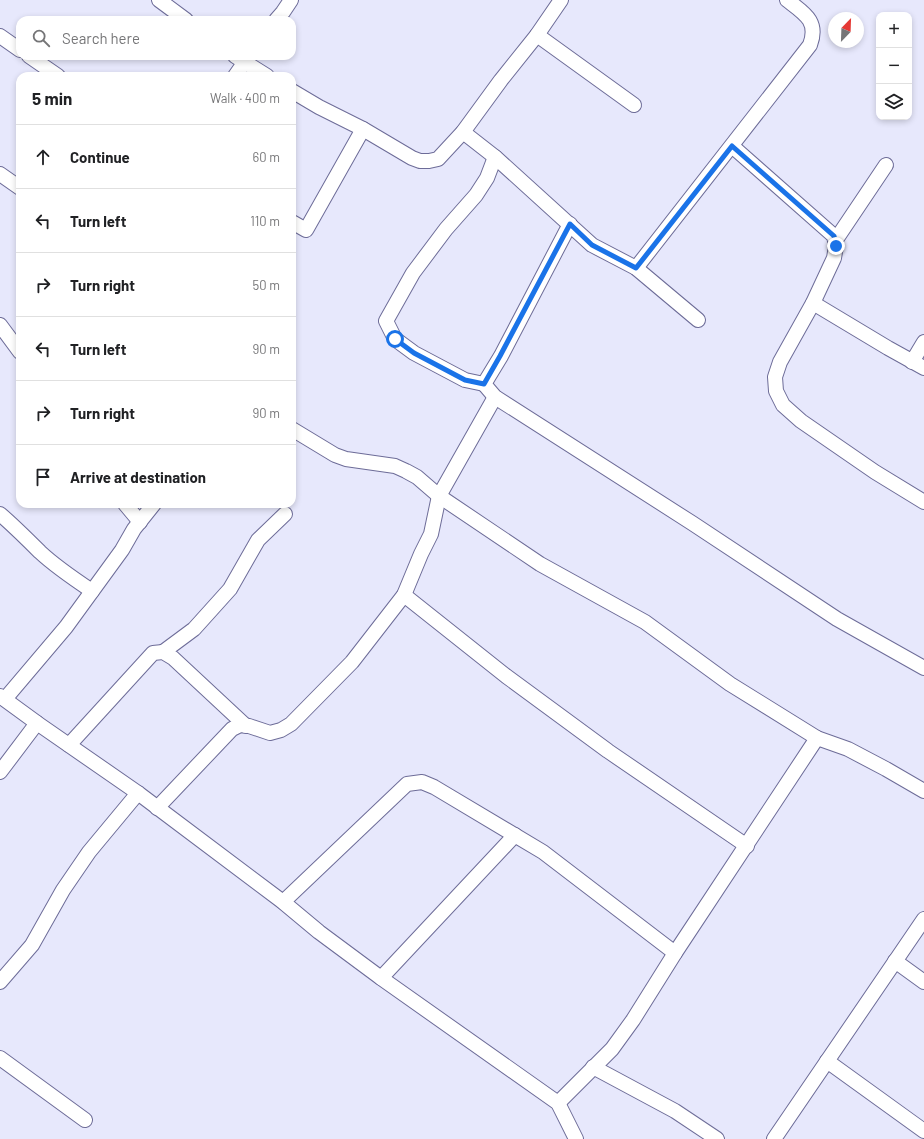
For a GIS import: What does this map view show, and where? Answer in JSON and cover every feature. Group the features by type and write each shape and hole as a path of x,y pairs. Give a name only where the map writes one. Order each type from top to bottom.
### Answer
{"street":[{"path":"159,0 181,16"},
{"path":"280,16 291,0"},
{"path":"296,93 319,107 363,129 412,158 420,161 438,159 463,132 501,80 537,35 561,0"},
{"path":"636,268 810,45 814,35 810,22 802,12 786,0"},
{"path":"537,35 634,105"},
{"path":"0,36 16,47"},
{"path":"35,60 52,72"},
{"path":"237,72 242,60"},
{"path":"246,60 262,72"},
{"path":"296,224 306,230 363,129"},
{"path":"463,132 495,157 592,245 636,268 698,320"},
{"path":"732,146 834,236 836,246 834,258 813,303 780,362 775,377 776,391 783,405 813,430 874,472 924,502"},
{"path":"495,157 487,178 480,189 435,243 413,273 386,321 395,339 414,353 465,380 484,384 495,397 692,523 837,619 924,668"},
{"path":"835,241 886,165"},
{"path":"0,174 16,185"},
{"path":"484,384 570,224"},
{"path":"813,303 918,365 924,342"},
{"path":"0,325 16,347"},
{"path":"157,808 232,729 240,725 270,733 281,730 291,724 352,662 404,595 431,534 439,496 495,397"},
{"path":"296,431 335,455 346,459 395,466 417,477 439,496 540,564 645,622 730,684 817,738 848,749 886,768 924,791"},
{"path":"128,508 140,522"},
{"path":"151,508 66,627 2,697 138,793 381,978 558,1103 576,1139"},
{"path":"0,514 62,570 92,590"},
{"path":"69,745 153,653 163,652 194,629 230,589 258,540 285,514"},
{"path":"404,595 506,676 589,737 747,846"},
{"path":"163,652 173,658 246,726"},
{"path":"0,772 37,723"},
{"path":"558,1103 612,1049 633,1020 675,953 817,738"},
{"path":"283,902 407,784 422,782 434,787 543,852 675,953"},
{"path":"0,982 32,944 63,890 89,852 138,793"},
{"path":"381,978 515,835"},
{"path":"774,1139 924,919"},
{"path":"895,961 924,982"},
{"path":"0,1058 85,1120"},
{"path":"827,1061 924,1131"},
{"path":"593,1068 675,1111 717,1139"}],"route":[{"path":"395,339 414,353 465,380 484,384 562,242 570,224 592,245 636,268 732,146 834,236 836,246"}]}
